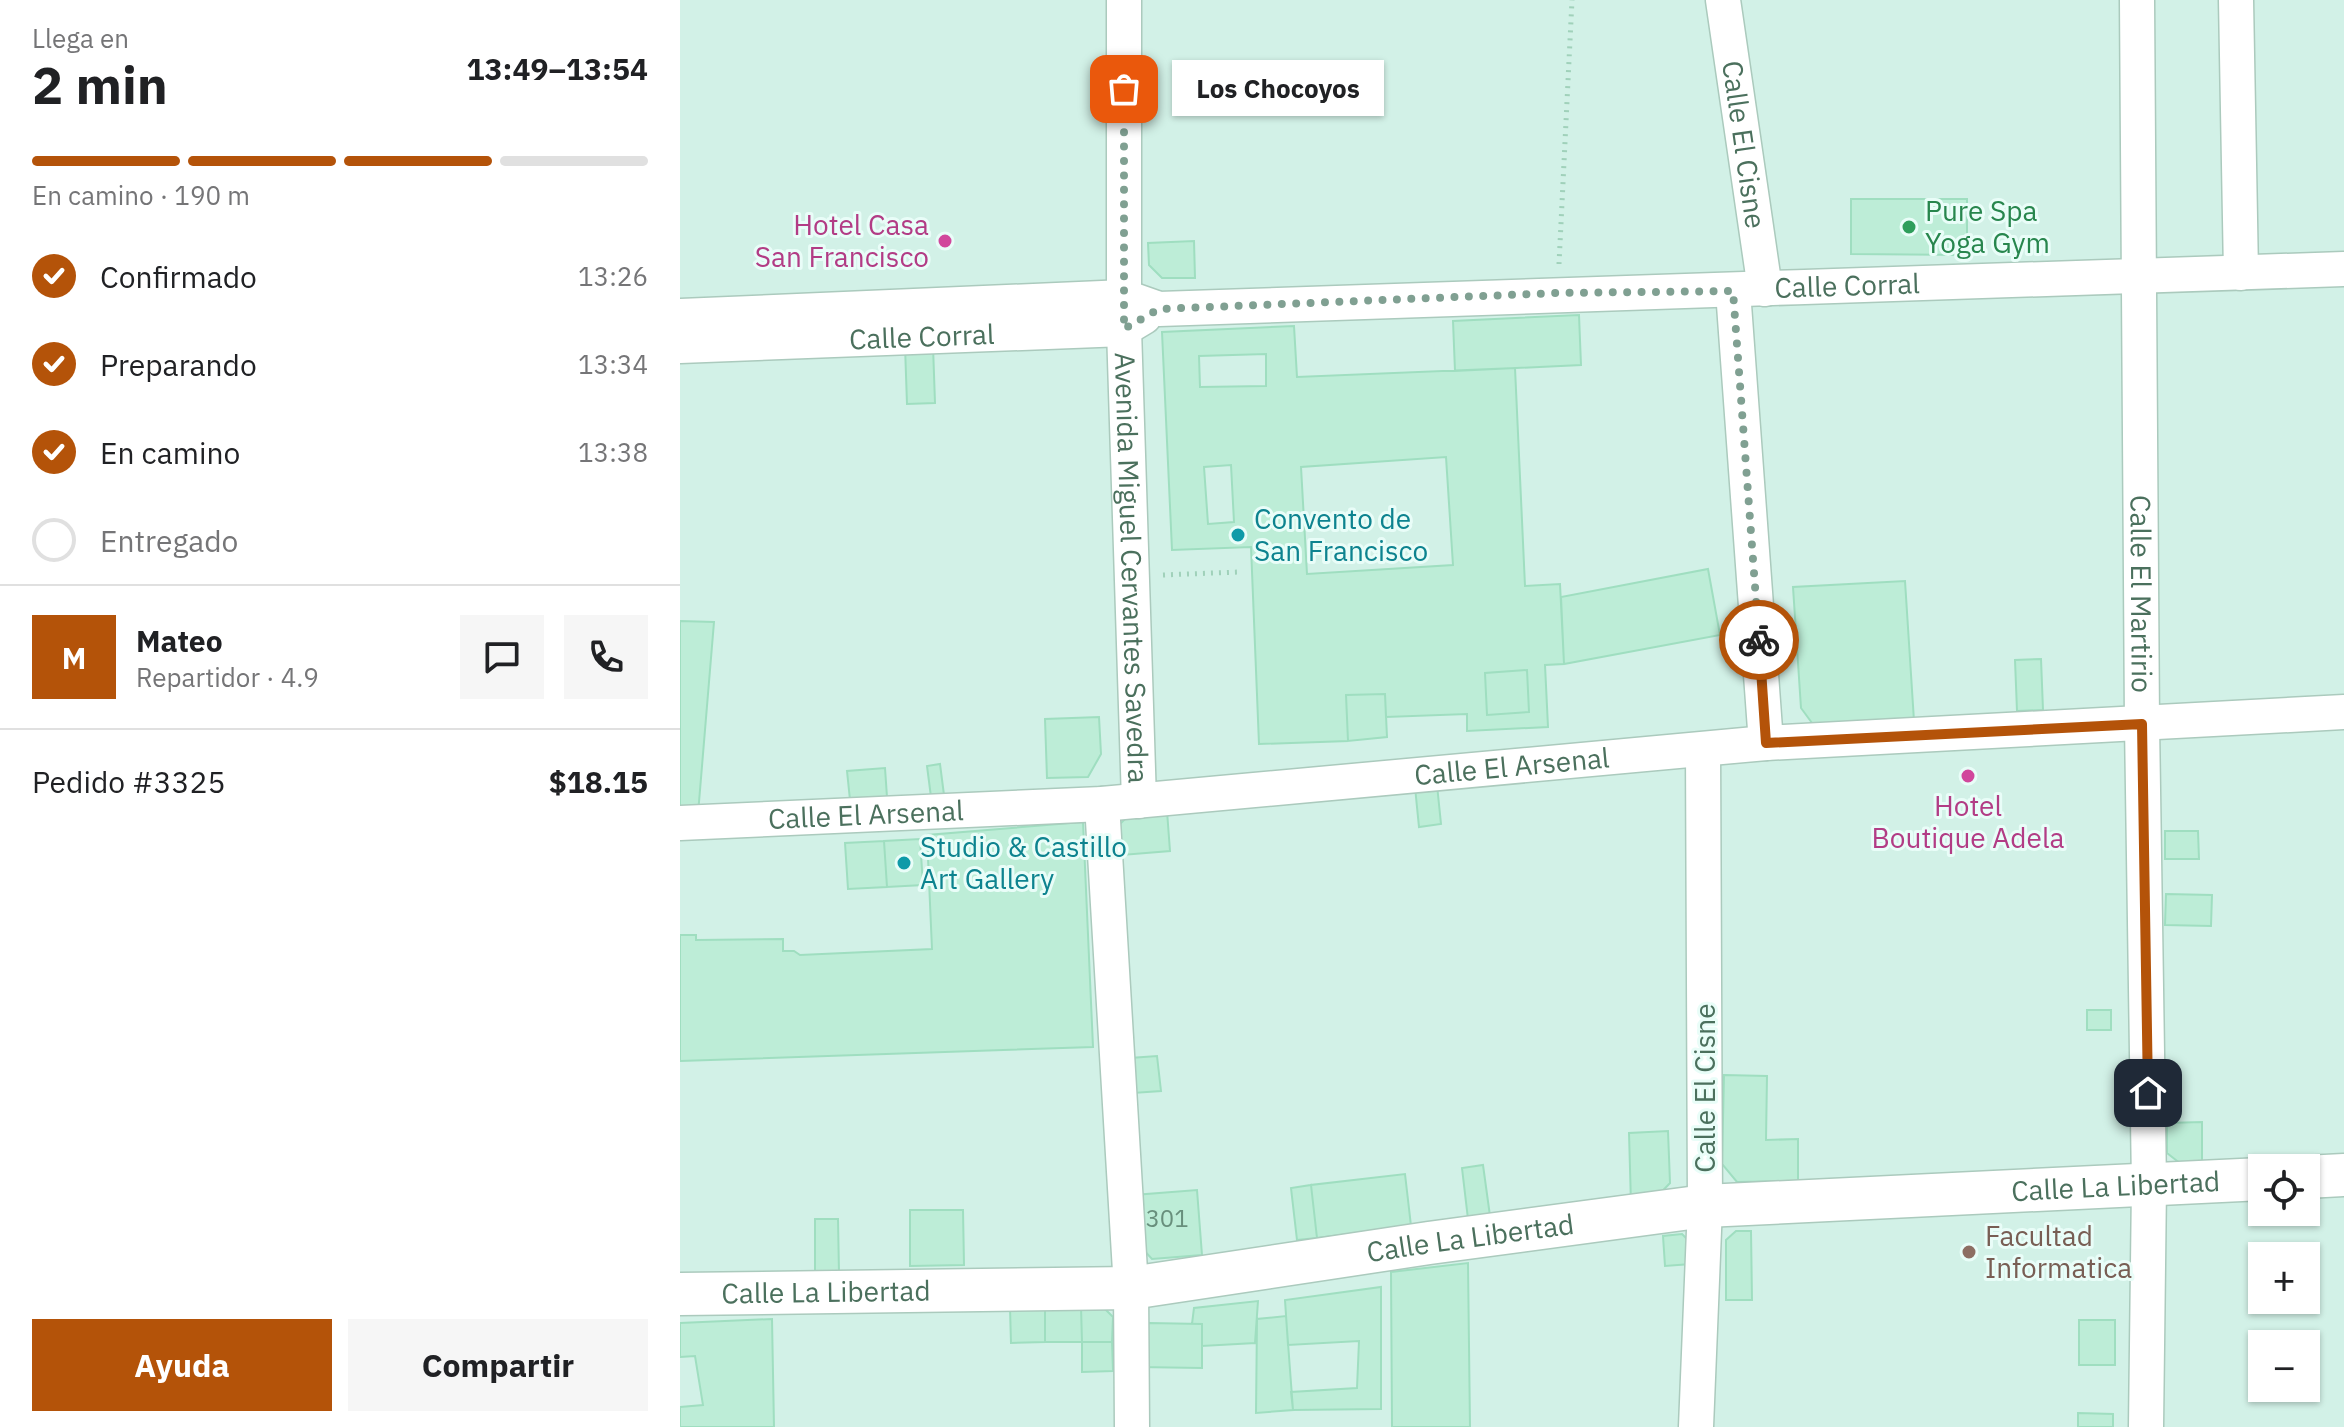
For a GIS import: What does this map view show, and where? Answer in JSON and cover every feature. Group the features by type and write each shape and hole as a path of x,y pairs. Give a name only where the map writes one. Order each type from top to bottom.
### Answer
{"street":[{"name":"Avenida Miguel Cervantes Savedra","path":"1124,0 1125,313 1139,801"},
{"name":"Calle El Cisne","path":"1723,0 1749,290 1766,743"},
{"name":"Calle El Martirio","path":"2137,0 2149,1185 2146,1427"},
{"path":"2236,0 2241,273"},
{"name":"Calle Corral","path":"680,346 1159,309 1557,293 1749,290 2344,269"},
{"name":"Calle Corral","path":"680,316 1125,313"},
{"name":"Calle El Arsenal","path":"680,823 1102,804 1766,743 2344,712"},
{"name":"Calle El Cisne","path":"1696,1427 1705,1206 1703,750"},
{"name":"Avenida Miguel Cervantes Savedra","path":"1102,804 1131,1288 1132,1427"},
{"path":"2320,1176 2344,1175"},
{"name":"Calle La Libertad","path":"680,1294 1131,1288 1429,1243 1705,1206 2248,1180"}],"path":[{"path":"1557,293 1572,0"},
{"path":"1134,576 1239,572"}],"shaded area":[{"path":"680,0 2344,0 2344,1427 680,1427"}],"building":[{"name":"Pure Spa Yoga Gym","path":"1851,199 1967,199 1967,255 1851,254"},
{"path":"1194,241 1195,278 1162,278 1149,265 1148,243"},
{"path":"1579,315 1581,365 1455,371 1453,321"},
{"name":"Convento de San Francisco","path":"1294,326 1297,377 1515,368 1525,586 1560,584 1564,664 1545,665 1548,727 1467,731 1467,714 1386,717 1385,694 1346,695 1348,741 1259,744 1251,547 1172,550 1162,332","holes":["1266,354 1266,386 1200,387 1199,356","1446,457 1453,565 1307,574 1301,467","1231,465 1234,522 1208,524 1204,467","1527,670 1529,712 1487,715 1485,673"]},
{"path":"905,346 933,346 935,403 907,404"},
{"path":"1708,569 1720,635 1564,664 1561,597"},
{"path":"1905,581 1914,721 1815,727 1801,708 1793,587"},
{"path":"680,621 714,622 698,814 680,814"},
{"path":"2041,659 2043,710 2017,711 2015,660"},
{"path":"1527,670 1529,712 1487,715 1485,673"},
{"path":"1385,694 1387,737 1348,741 1346,695"},
{"path":"1099,717 1101,754 1088,777 1047,778 1045,719"},
{"path":"940,764 944,795 931,797 927,766"},
{"path":"885,768 887,797 850,800 847,771"},
{"path":"1437,785 1441,824 1419,827 1415,787"},
{"path":"1167,811 1170,851 1122,855 1119,825 1129,815"},
{"path":"1083,822 1093,1047 680,1061 680,935 696,935 696,940 783,939 783,951 794,951 800,955 932,949 927,835"},
{"path":"2165,831 2198,831 2199,859 2165,859"},
{"name":"Studio & Castillo Art Gallery","path":"920,839 923,885 887,887 884,841"},
{"path":"884,841 887,887 848,889 845,843"},
{"path":"2166,894 2212,895 2211,926 2165,925"},
{"path":"2087,1010 2111,1010 2111,1030 2087,1030"},
{"path":"1157,1056 1161,1091 1133,1093 1130,1058"},
{"path":"1724,1075 1767,1076 1766,1140 1798,1139 1798,1181 1737,1182 1722,1164"},
{"path":"2202,1122 2202,1164 2181,1164 2167,1153 2167,1123"},
{"path":"1668,1131 1670,1183 1652,1202 1631,1204 1629,1133"},
{"path":"1483,1165 1490,1216 1468,1219 1462,1168"},
{"path":"1405,1174 1411,1226 1317,1238 1311,1185"},
{"path":"1311,1185 1317,1238 1297,1240 1291,1188"},
{"path":"1197,1190 1202,1255 1152,1259 1138,1244 1134,1195"},
{"path":"910,1210 963,1210 964,1265 910,1266"},
{"path":"815,1219 838,1219 839,1273 815,1274"},
{"path":"1736,1231 1751,1231 1752,1300 1726,1300 1726,1240"},
{"path":"1682,1234 1690,1242 1691,1264 1665,1266 1663,1236"},
{"path":"1468,1263 1470,1427 1392,1427 1391,1272"},
{"path":"1381,1287 1381,1409 1293,1410 1291,1392 1357,1388 1359,1341 1288,1345 1285,1300"},
{"path":"1258,1301 1255,1343 1202,1346 1202,1324 1192,1324 1194,1308"},
{"path":"1081,1307 1103,1307 1113,1317 1112,1342 1082,1342"},
{"path":"1081,1307 1082,1342 1045,1342 1045,1308"},
{"path":"1010,1308 1045,1308 1045,1342 1011,1343"},
{"path":"1286,1316 1293,1410 1256,1413 1257,1319"},
{"path":"772,1319 774,1427 680,1427 680,1407 703,1405 695,1356 680,1357 680,1323"},
{"path":"2079,1320 2115,1320 2115,1365 2079,1365"},
{"path":"1149,1323 1202,1324 1202,1368 1138,1367 1139,1333"},
{"path":"1082,1342 1112,1342 1113,1371 1082,1372"},
{"path":"2078,1413 2113,1414 2113,1427 2078,1427"}],"way so far":[{"path":"1124,89 1124,329 1159,309 1557,293 1733,291 1759,640"}],"place":[{"name":"Los Chocoyos","path":"1124,89"},
{"name":"Pure Spa Yoga Gym","path":"1909,227"},
{"name":"Hotel Casa San Francisco","path":"945,241"},
{"name":"Convento de San Francisco","path":"1238,535"},
{"name":"Hotel Boutique Adela","path":"1968,776"},
{"name":"Studio & Castillo Art Gallery","path":"904,863"},
{"name":"Facultad Informatica","path":"1969,1252"}],"route":[{"path":"1759,640 1766,743 2142,724 2148,1093"}]}
